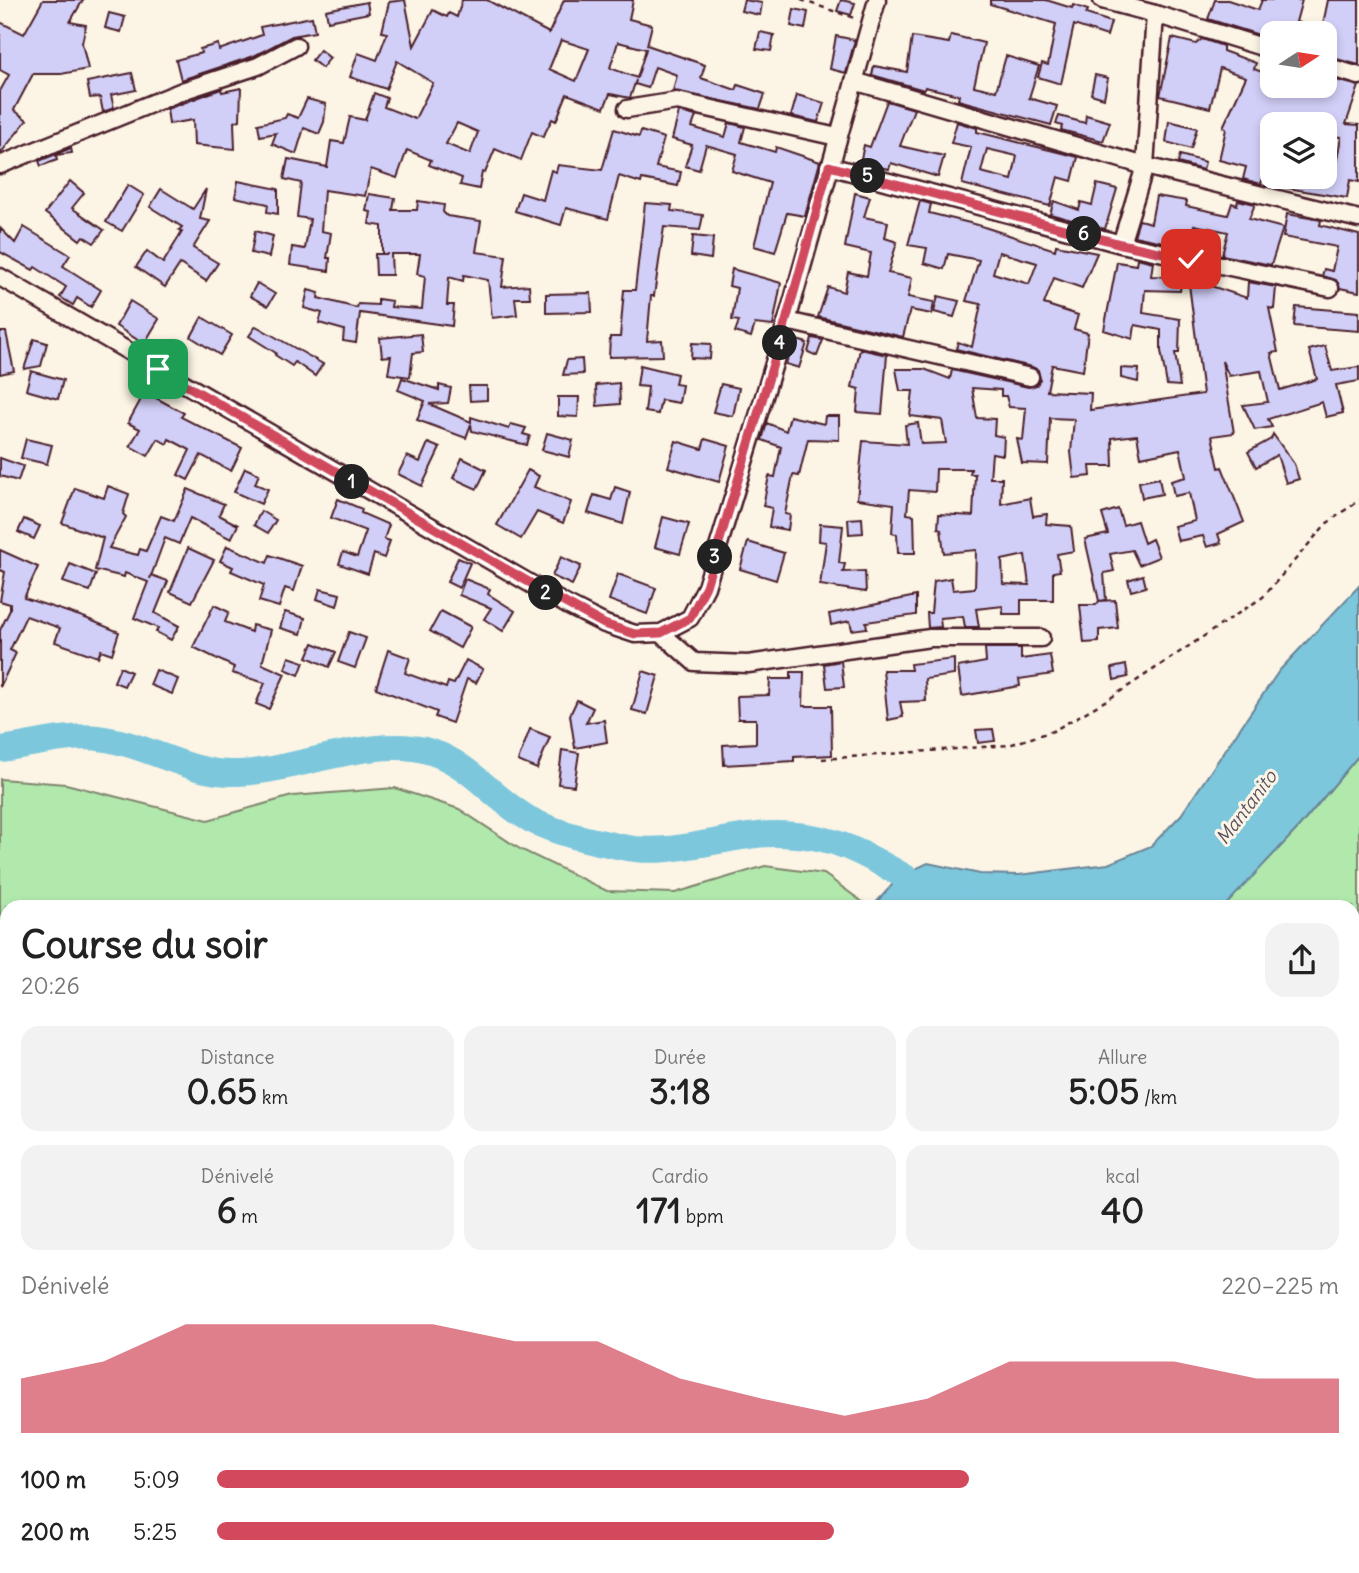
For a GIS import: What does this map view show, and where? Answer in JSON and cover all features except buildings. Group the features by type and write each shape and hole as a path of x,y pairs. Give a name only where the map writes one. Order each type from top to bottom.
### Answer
{"street":[{"path":"0,277 604,624 635,634 661,633 690,618 706,586 786,321 877,0"},
{"path":"1102,0 1260,46"},
{"path":"1121,244 1145,166 1155,14"},
{"path":"0,165 186,90 258,66 296,46"},
{"path":"1337,70 1359,76"},
{"path":"854,81 1145,166 1359,219"},
{"path":"627,109 677,101 837,137"},
{"path":"829,166 1121,244 1330,288"},
{"path":"786,321 1030,377"},
{"path":"661,633 694,663 748,664 930,638 1041,638"}],"path":[{"path":"801,0 871,23"},
{"path":"822,760 1009,745 1053,731 1112,697 1263,597 1326,524 1359,500"}],"green space":[{"path":"1359,755 1359,900 1229,900 1299,827"},
{"path":"0,779 66,784 208,820 292,796 395,788 459,809 520,849 607,891 675,893 765,866 824,874 860,900 0,900"}],"water":[{"name":"Mantanito","path":"1359,586 1359,755 1299,827 1231,900 878,900 900,876 928,863 980,874 1019,875 1108,864 1151,846 1181,815 1279,671"}],"waterway":[{"path":"0,749 66,738 105,739 203,770 238,773 261,771 361,750 409,748 445,758 471,774 531,820 576,836 622,847 654,850 756,835 812,837 850,848 948,900"}],"route":[{"path":"158,369 475,554 604,624 635,634 661,633 690,618 706,586 786,321 829,166 1121,244 1191,259"}]}
